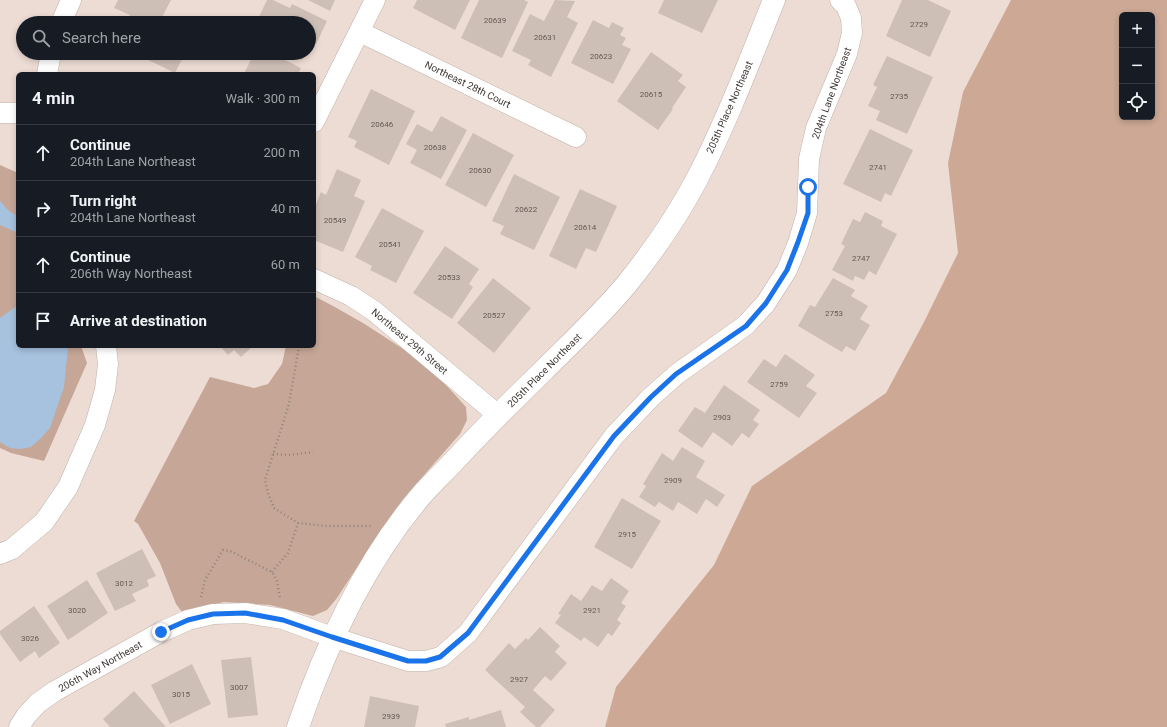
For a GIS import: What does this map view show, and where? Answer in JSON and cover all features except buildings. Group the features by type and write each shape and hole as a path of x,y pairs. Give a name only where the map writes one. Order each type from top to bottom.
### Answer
{"street":[{"path":"64,16 71,0"},
{"path":"316,118 375,0"},
{"name":"205th Place Northeast","path":"298,727 307,699 332,637 363,578 390,536 420,497 498,415 596,319 627,284 667,229 697,180 733,101 774,0"},
{"name":"204th Lane Northeast","path":"332,637 408,661 426,661 440,657 468,633 614,436 651,397 676,374 746,326 766,303 787,270 808,213 809,159 816,128 847,54 852,33 852,18 846,6 840,0"},
{"name":"Northeast 28th Court","path":"360,32 576,137"},
{"path":"46,72 49,60"},
{"path":"0,113 16,113"},
{"name":"Northeast 29th Street","path":"316,280 351,296 374,311 498,415"},
{"path":"0,554 12,549 44,522 68,487 95,425 105,390 108,364 106,348"},
{"name":"206th Way Northeast","path":"19,727 26,716 38,703 55,691 161,632 188,620 213,614 245,613 283,620 332,637"}],"path":[{"path":"299,348 289,404 266,480 268,493 274,508 298,523 328,526 373,526"},
{"path":"273,454 289,455 313,452"},
{"path":"272,572 288,553 298,523"},
{"path":"201,602 201,593 205,580 223,550 230,551 272,572 277,581 280,602"}],"shaded area":[{"path":"1011,0 1167,0 1167,727 605,727 616,687 714,565 752,486 886,393 924,322 958,253 948,163 963,92"},
{"path":"0,165 16,172 16,348 82,348 87,363 44,461 11,453 0,448"},
{"path":"316,297 363,323 411,354 447,386 466,407 467,420 460,434 403,499 337,598 327,610 313,616 270,605 224,602 182,612 176,604 160,563 138,524 134,521 210,377 254,388 268,384 282,364 286,348 316,348"}],"water":[{"path":"0,201 10,212 16,215 16,232 0,225"},
{"path":"16,306 16,348 68,348 64,387 50,428 31,447 20,449 10,448 0,442 0,318"}],"route":[{"path":"161,632 188,620 213,614 245,613 283,620 408,661 426,661 440,657 455,646 468,633 614,436 651,397 676,374 746,326 766,303 787,270 798,242 808,213 808,187"}]}
